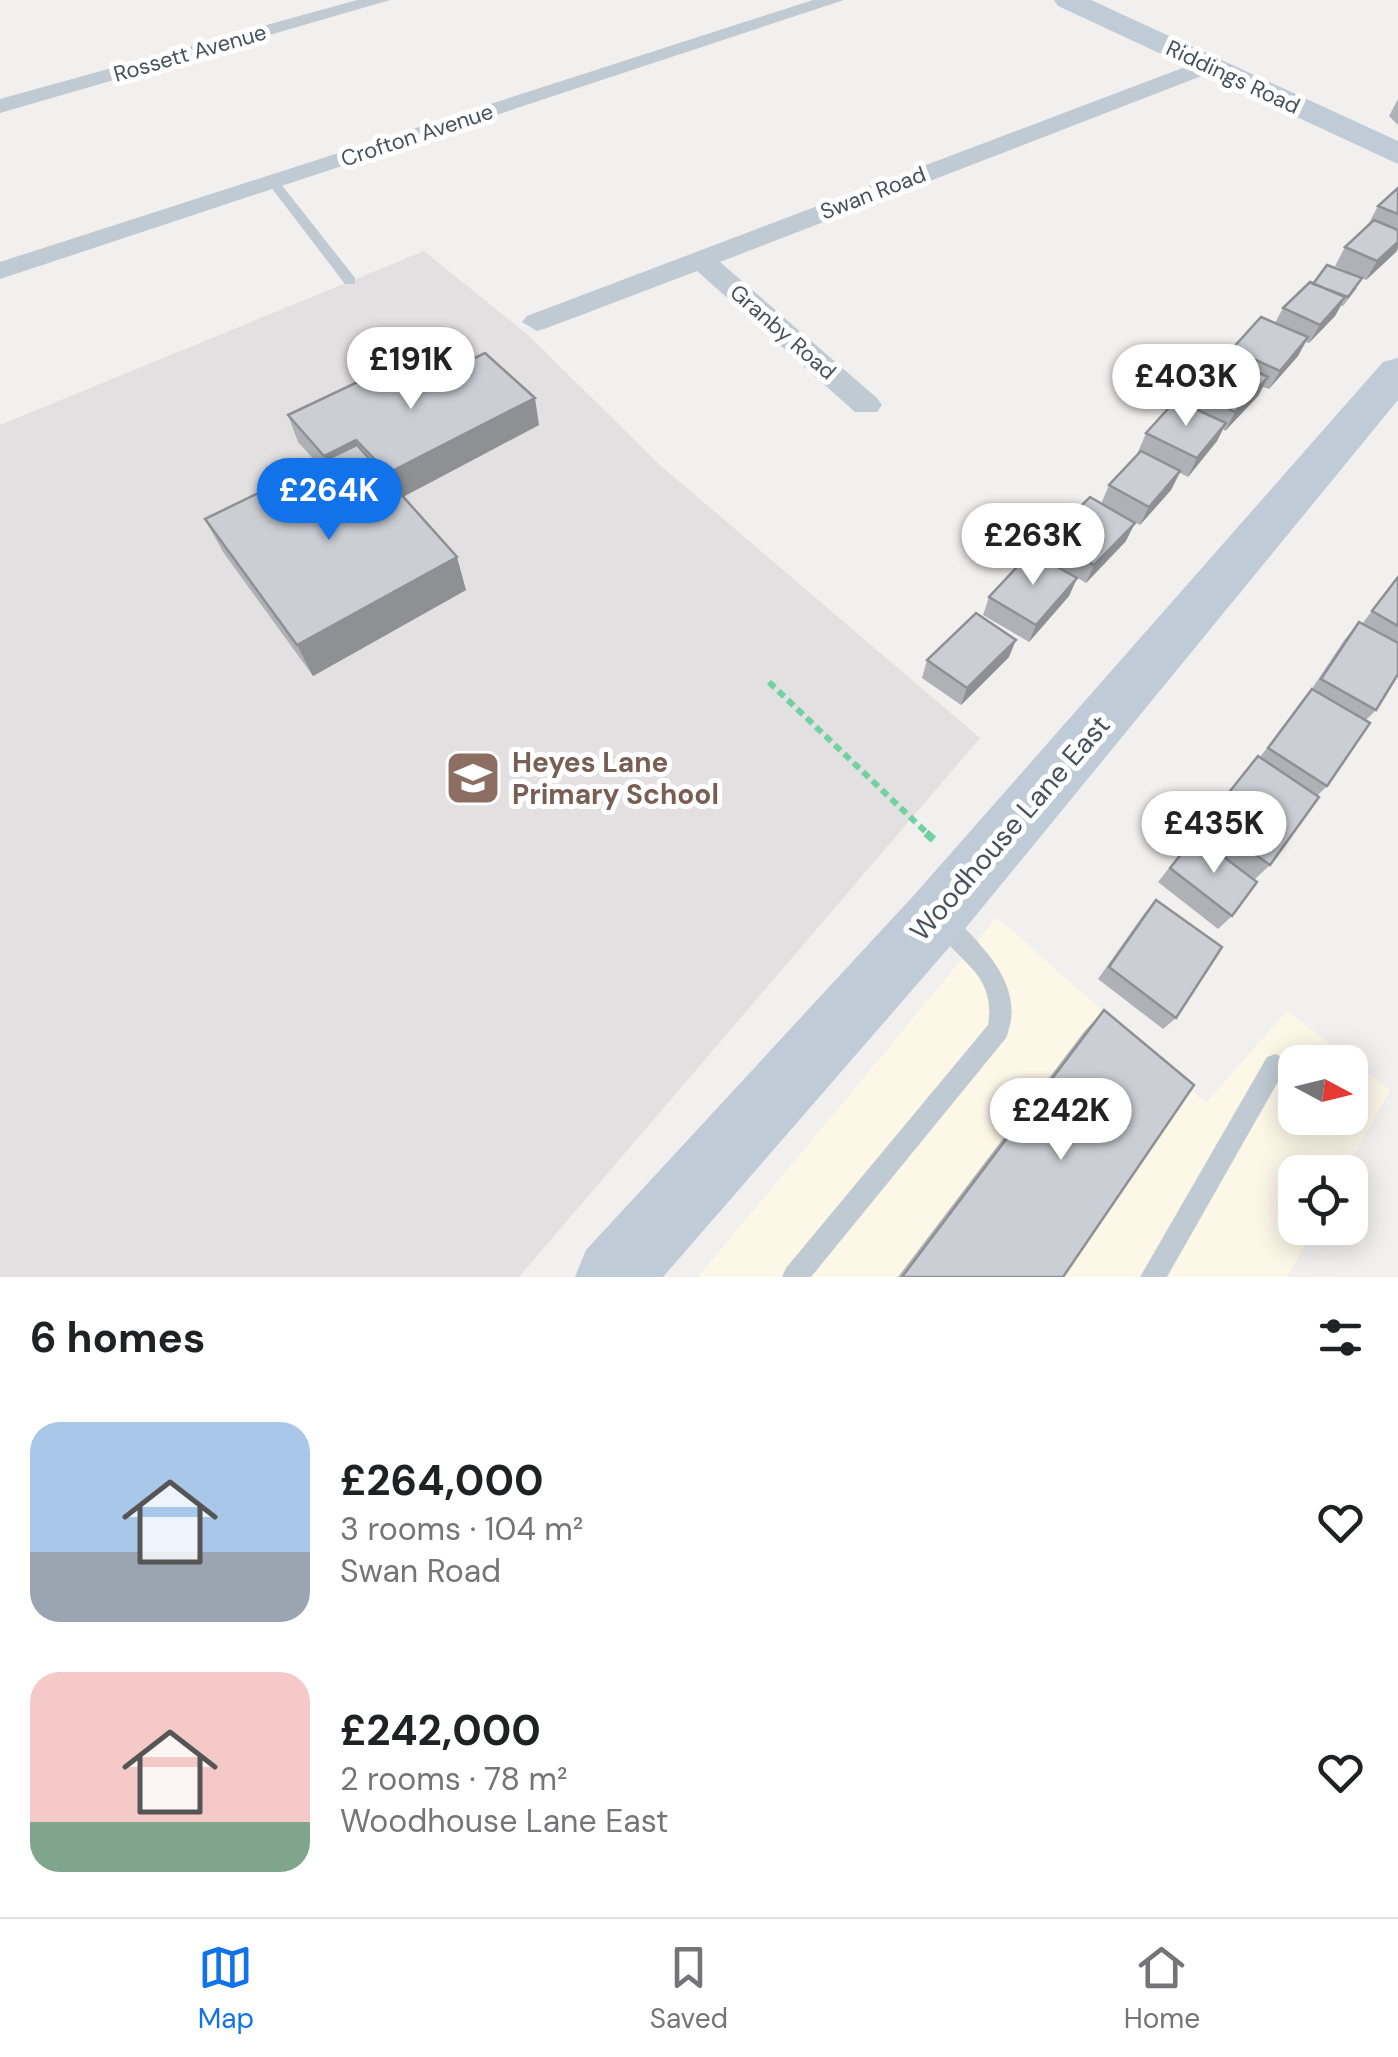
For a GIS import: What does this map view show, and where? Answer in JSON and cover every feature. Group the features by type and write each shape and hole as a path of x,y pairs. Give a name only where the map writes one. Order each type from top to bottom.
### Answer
{"street":[{"name":"Rossett Avenue","path":"0,106 380,0"},
{"path":"740,0 773,20"},
{"name":"Crofton Avenue","path":"0,271 834,0"},
{"name":"Riddings Road","path":"1068,0 1398,154"},
{"name":"Swan Road","path":"537,322 1209,65"},
{"name":"Granby Road","path":"700,259 866,405"},
{"name":"Woodhouse Lane East","path":"613,1277 954,895 1398,372"}],"lane":[{"path":"273,182 350,281"},
{"path":"795,1277 998,1030 1004,1009 1000,984 954,895"},
{"path":"1153,1277 1276,1066"}],"path":[{"path":"769,682 954,895"}],"shaded area":[{"name":"Heyes Lane Primary School","path":"424,251 528,335 661,466 980,738 519,1277 0,1277 0,425"},
{"path":"997,917 1206,1103 1287,1011 1331,1045 1278,1045 1278,1135 1365,1135 1354,1155 1278,1155 1278,1245 1305,1245 1287,1277 698,1277"},
{"path":"1368,1073 1390,1090 1368,1130"}],"building":[{"path":"1398,188 1398,214 1378,206"},
{"path":"1374,220 1398,230 1398,242 1377,261 1345,247"},
{"path":"1327,265 1362,278 1348,297 1313,284"},
{"path":"1310,282 1345,297 1320,325 1283,308"},
{"path":"1261,317 1308,337 1280,371 1232,349"},
{"path":"485,353 535,398 388,473 356,440 324,456 288,415 387,368 408,390"},
{"path":"1220,354 1268,377 1235,412 1185,387"},
{"path":"1176,400 1226,423 1197,458 1146,433"},
{"path":"357,445 457,557 297,645 205,519"},
{"path":"1141,451 1180,471 1149,507 1109,485"},
{"path":"1090,497 1135,523 1094,565 1049,538"},
{"path":"1031,552 1077,578 1036,625 989,597"},
{"path":"1398,577 1398,626 1372,611"},
{"path":"976,613 1016,640 967,688 927,660"},
{"path":"1359,622 1398,643 1398,674 1376,710 1321,679"},
{"path":"1312,689 1370,723 1327,786 1268,748"},
{"path":"1258,756 1319,797 1270,865 1207,820"},
{"path":"1196,836 1257,882 1232,916 1170,868"},
{"path":"1156,900 1222,947 1176,1018 1109,967"},
{"path":"1104,1010 1194,1085 1063,1277 902,1277"}],"place":[{"name":"Heyes Lane Primary School","path":"473,778"}]}
